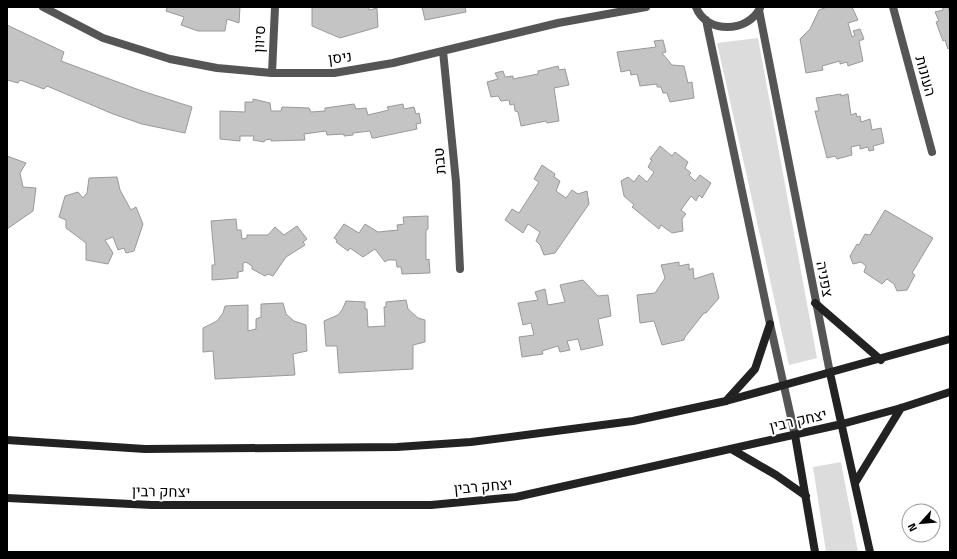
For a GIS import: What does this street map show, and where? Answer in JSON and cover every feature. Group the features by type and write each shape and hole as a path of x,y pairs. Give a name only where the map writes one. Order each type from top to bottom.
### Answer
{"main road":[{"path":"815,303 881,360"},
{"path":"726,402 755,369 770,324"},
{"path":"7,440 145,449 397,447 471,442 626,422 726,402 881,360 950,339"},
{"name":"צפניה","path":"830,373 870,552"},
{"name":"יצחק רבין","path":"7,498 152,505 431,505 516,497 733,450 842,424 901,408 950,392"},
{"path":"855,483 901,408"},
{"path":"795,435 815,552"},
{"path":"733,450 776,475 806,496"}],"street":[{"name":"ניסן","path":"43,7 102,38 170,59 217,68 272,73 334,73 393,63 558,23 646,7"},
{"name":"סיוון","path":"272,73 275,7"},
{"path":"696,7 706,20 717,26 728,28 746,22 759,9"},
{"name":"העונות","path":"893,7 932,152"},
{"name":"צפניה","path":"759,9 815,303 830,373"},
{"path":"706,20 783,387 795,435"},
{"name":"טבת","path":"443,51 456,182 460,269"}],"shaded area":[{"path":"758,38 817,358 789,365 717,43"},
{"path":"841,462 858,552 826,552 813,467"}],"building":[{"path":"167,7 240,7 239,23 227,19 225,31 198,31 181,25 184,17 166,11"},
{"path":"312,7 369,7 369,10 377,8 378,27 340,38 312,26"},
{"path":"422,7 465,7 466,12 425,20"},
{"path":"827,7 852,7 858,20 848,23 852,37 855,35 853,31 860,29 864,39 859,41 863,61 848,66 847,62 840,64 840,61 822,66 823,70 806,73 800,39 810,29 819,10"},
{"path":"943,7 948,7 950,13 950,48 948,49 945,40 943,41 936,22 939,21 935,12 943,10"},
{"path":"7,25 64,52 61,61 142,91 192,107 185,133 142,124 113,114 47,86 44,89 20,80 18,83 7,80"},
{"path":"663,40 666,52 662,53 672,65 684,66 688,83 692,82 694,98 670,102 667,93 663,93 661,87 657,87 657,84 640,86 637,74 631,75 630,70 621,72 617,52 656,47 654,41"},
{"path":"558,66 559,70 565,69 569,85 554,88 559,121 547,123 546,121 521,126 518,112 515,111 514,104 510,105 509,100 501,101 498,96 491,97 487,82 498,79 495,73 503,71 505,77 513,76 513,79 538,74 538,71"},
{"path":"841,94 841,96 848,94 851,115 856,113 857,117 860,116 861,122 870,119 872,130 881,128 884,143 873,146 874,150 869,151 868,147 860,149 860,145 851,147 852,155 837,159 835,156 827,158 815,111 819,111 816,98"},
{"path":"253,99 270,103 271,111 281,111 282,107 309,108 311,112 325,111 325,108 354,104 356,109 366,108 368,115 389,110 387,107 403,104 404,109 414,107 416,114 419,113 421,123 416,124 417,129 374,138 372,138 370,131 353,133 353,135 344,136 344,134 327,135 326,131 304,134 305,140 271,141 271,139 265,140 264,142 253,140 254,136 240,136 240,141 220,139 220,111 245,112 245,102 253,102"},
{"path":"660,146 672,156 675,152 688,162 685,168 691,173 689,175 695,181 700,175 711,183 702,198 699,195 696,201 691,196 681,210 686,214 682,219 683,231 672,233 661,225 659,229 632,207 634,205 624,196 621,181 628,177 634,182 639,175 647,182 654,172 648,167 652,160 650,159"},
{"path":"7,156 26,163 20,173 23,187 36,188 33,211 7,229"},
{"path":"542,165 555,174 554,177 560,181 556,191 566,198 572,190 578,194 587,191 589,204 555,253 544,255 540,245 536,241 540,232 528,224 523,233 505,220 512,209 519,213 539,182 534,179"},
{"path":"117,177 120,190 131,210 136,207 143,224 134,251 126,253 124,248 118,250 113,237 105,240 113,253 108,264 86,260 86,243 66,228 66,220 59,217 65,196 78,192 83,198 87,193 89,178"},
{"path":"885,210 933,238 912,273 915,275 907,290 897,291 894,284 887,279 882,284 864,272 866,266 861,262 853,264 850,256 857,244 859,245 865,234 870,235"},
{"path":"428,216 428,229 426,230 426,260 429,259 430,273 402,274 401,267 397,267 396,260 388,260 385,262 375,249 363,257 350,248 348,251 336,242 337,240 334,238 344,224 359,233 365,224 378,232 398,230 397,225 404,224 403,217"},
{"path":"236,219 237,230 241,230 242,239 247,238 247,235 268,235 275,227 284,235 297,226 307,239 303,242 305,245 286,257 273,276 268,274 265,276 252,269 252,266 246,262 243,263 243,271 238,272 238,278 212,280 212,265 215,265 211,221"},
{"path":"679,262 679,266 689,264 689,270 693,268 694,279 713,273 719,298 706,313 704,313 684,340 662,345 654,321 640,323 637,295 655,293 665,278 661,265"},
{"path":"583,280 598,296 608,295 611,316 598,319 603,345 581,350 578,339 567,341 570,350 560,352 558,346 542,351 543,354 522,357 519,337 534,335 531,323 523,325 518,303 538,300 535,292 545,289 548,305 565,302 560,285"},
{"path":"406,300 408,309 418,318 425,320 425,342 413,345 413,369 339,373 337,346 326,346 324,321 338,315 346,301 365,302 368,327 385,326 384,307 386,307 386,302"},
{"path":"283,303 286,314 294,321 306,325 307,351 293,354 295,375 215,379 213,351 203,352 203,328 217,321 223,313 225,306 248,305 248,331 256,329 256,319 261,317 261,304"}]}
